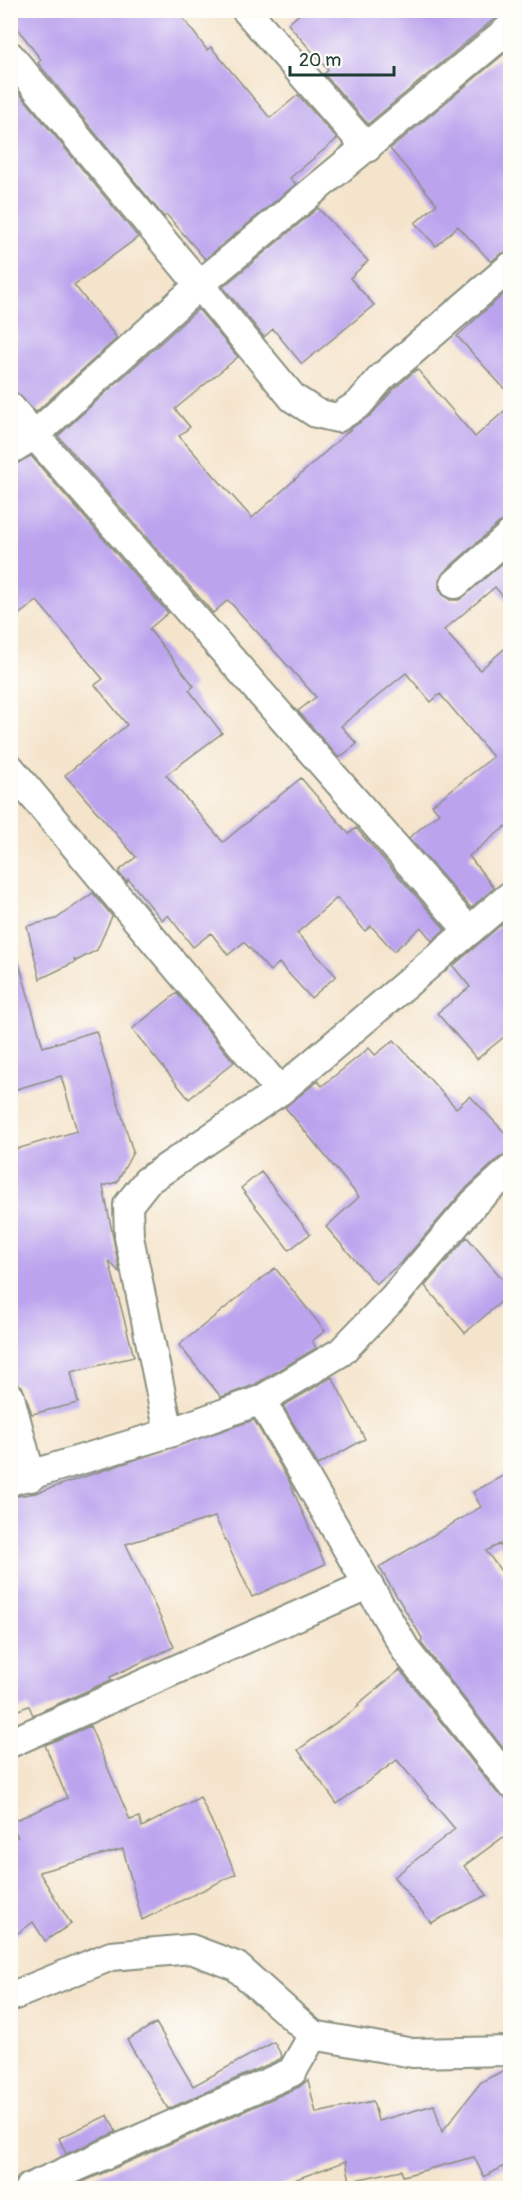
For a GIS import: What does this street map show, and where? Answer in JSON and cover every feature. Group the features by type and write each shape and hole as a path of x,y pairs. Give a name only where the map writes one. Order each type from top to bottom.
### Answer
{"street":[{"path":"246,10 367,148"},
{"path":"10,450 36,434 198,286 510,28"},
{"path":"10,56 293,398 316,413 336,418 359,404 381,378 510,267"},
{"path":"10,407 36,434 469,932"},
{"path":"455,584 510,535"},
{"path":"10,768 280,1090"},
{"path":"169,1433 129,1237 128,1205 147,1181 280,1090 510,896"},
{"path":"10,1397 21,1479 169,1433 261,1400 341,1352 393,1298 474,1203 510,1170"},
{"path":"261,1400 407,1652 510,1783"},
{"path":"10,1743 367,1585"},
{"path":"10,1997 111,1956 192,1949 236,1966 313,2035 413,2053 510,2051"},
{"path":"29,2188 292,2073 313,2035"}],"building":[{"path":"10,10 177,10 207,50 211,47 270,118 298,95 337,139 290,178 296,184 205,259 167,215 164,217 38,63 41,60 10,18"},
{"path":"304,10 510,10 510,12 499,15 368,124 324,74 328,70 288,24"},
{"path":"510,49 510,251 500,254 491,262 458,226 436,246 415,223 437,204 390,149"},
{"path":"12,84 138,237 74,285 117,338 36,412 10,388"},
{"path":"318,208 368,261 350,278 374,305 302,364 273,329 264,337 223,287"},
{"path":"510,288 510,395 457,336"},
{"path":"198,309 238,357 175,409 190,427 179,436 252,518 353,427 371,415 393,390 417,369 475,437 510,406 510,519 499,523 439,579 439,588 443,595 450,600 459,600 510,557 510,605 495,587 444,630 480,670 510,644 510,823 469,856 494,888 471,908 409,838 439,813 432,805 493,757 440,694 431,702 406,673 341,726 357,744 339,758 298,711 316,697 228,600 213,613 58,436"},
{"path":"31,456 168,613 149,629 194,686 189,690 222,733 166,775 223,842 301,778 349,834 356,828 445,929 432,941 421,927 394,951 371,926 365,931 337,898 297,933 336,976 311,998 279,963 270,971 244,942 228,955 211,933 193,947 168,915 162,920 128,879 127,882 119,873 136,857 65,775 127,725 95,685 103,679 37,601 10,621 10,466"},
{"path":"93,893 112,916 97,950 76,961 74,959 75,962 40,979 27,926 56,919"},
{"path":"510,917 510,1032 477,1059 437,1013 470,987 453,966"},
{"path":"18,960 43,1047 96,1031 133,1152 117,1182 103,1186 120,1273 109,1261 134,1357 71,1372 78,1403 32,1414 22,1386 10,1381 10,1151 77,1131 61,1076 10,1091 10,961"},
{"path":"177,993 234,1062 189,1099 132,1029"},
{"path":"394,1040 456,1108 470,1096 510,1138 510,1154 499,1158 463,1191 403,1261 376,1284 326,1227 359,1197 285,1107 318,1081 322,1086 369,1048 375,1055"},
{"path":"261,1172 310,1234 289,1250 241,1188"},
{"path":"467,1237 510,1288 510,1294 465,1333 425,1286"},
{"path":"275,1268 325,1331 312,1341 316,1348 254,1385 221,1397 179,1345"},
{"path":"332,1377 365,1439 318,1465 283,1406"},
{"path":"254,1420 289,1481 325,1564 252,1597 215,1517 126,1544 174,1647 110,1677 111,1680 33,1715 29,1706 10,1713 10,1497 36,1493"},
{"path":"510,1472 510,1565 500,1544 486,1551 510,1583 510,1757 421,1643 422,1638 379,1567 481,1507 473,1492"},
{"path":"400,1670 497,1793 510,1799 510,1832 464,1866 487,1895 431,1923 394,1877 455,1829 397,1760 337,1804 298,1750 359,1706 358,1704"},
{"path":"90,1726 130,1820 139,1817 142,1827 200,1797 236,1874 142,1920 123,1849 39,1872 71,1924 45,1941 33,1922 10,1939 10,1827 18,1838 11,1822 67,1798 45,1745"},
{"path":"156,2023 193,2086 274,2042 282,2056 280,2059 168,2109 127,2040"},
{"path":"510,2067 510,2163 484,2177 474,2157 403,2176 401,2170 350,2181 346,2161 272,2188 69,2188 299,2087 308,2080 316,2113 373,2101 378,2121 434,2105 442,2132 481,2082"},
{"path":"108,2115 116,2132 66,2154 59,2138"}]}
